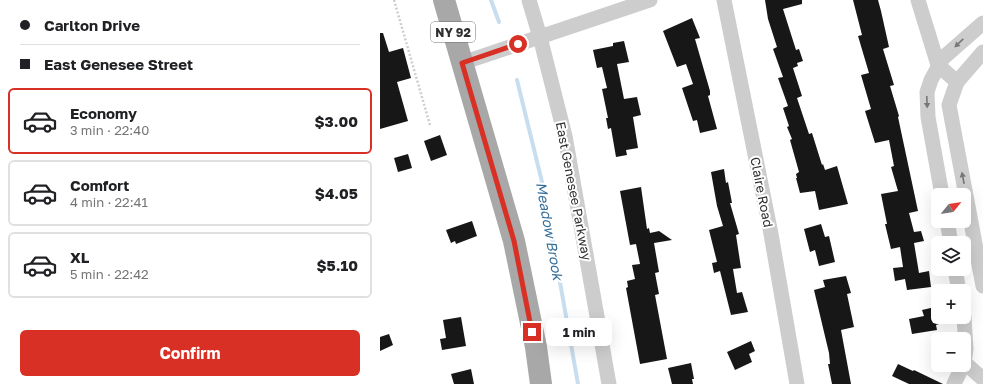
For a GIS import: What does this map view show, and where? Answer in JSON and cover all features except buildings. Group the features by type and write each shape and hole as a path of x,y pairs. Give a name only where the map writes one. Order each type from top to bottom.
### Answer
{"main road":[{"name":"NY 92","path":"444,0 514,241 541,384"}],"street":[{"name":"East Genesee Parkway","path":"529,0 540,37 564,136 609,384"},
{"path":"462,63 650,0"},
{"name":"Claire Road","path":"724,0 771,234 797,384"},
{"path":"918,0 938,65 957,82"},
{"path":"941,188 928,117 927,92 938,65 983,22"},
{"path":"983,52 957,82 950,105 983,286"},
{"path":"971,370 983,379"},
{"path":"954,384 960,372"}],"path":[{"path":"394,0 430,125"}],"waterway":[{"name":"Meadow Brook","path":"491,0 499,22"},
{"name":"Meadow Brook","path":"517,80 543,186 578,384"}],"route":[{"path":"518,44 462,63 514,241 532,332"}]}
